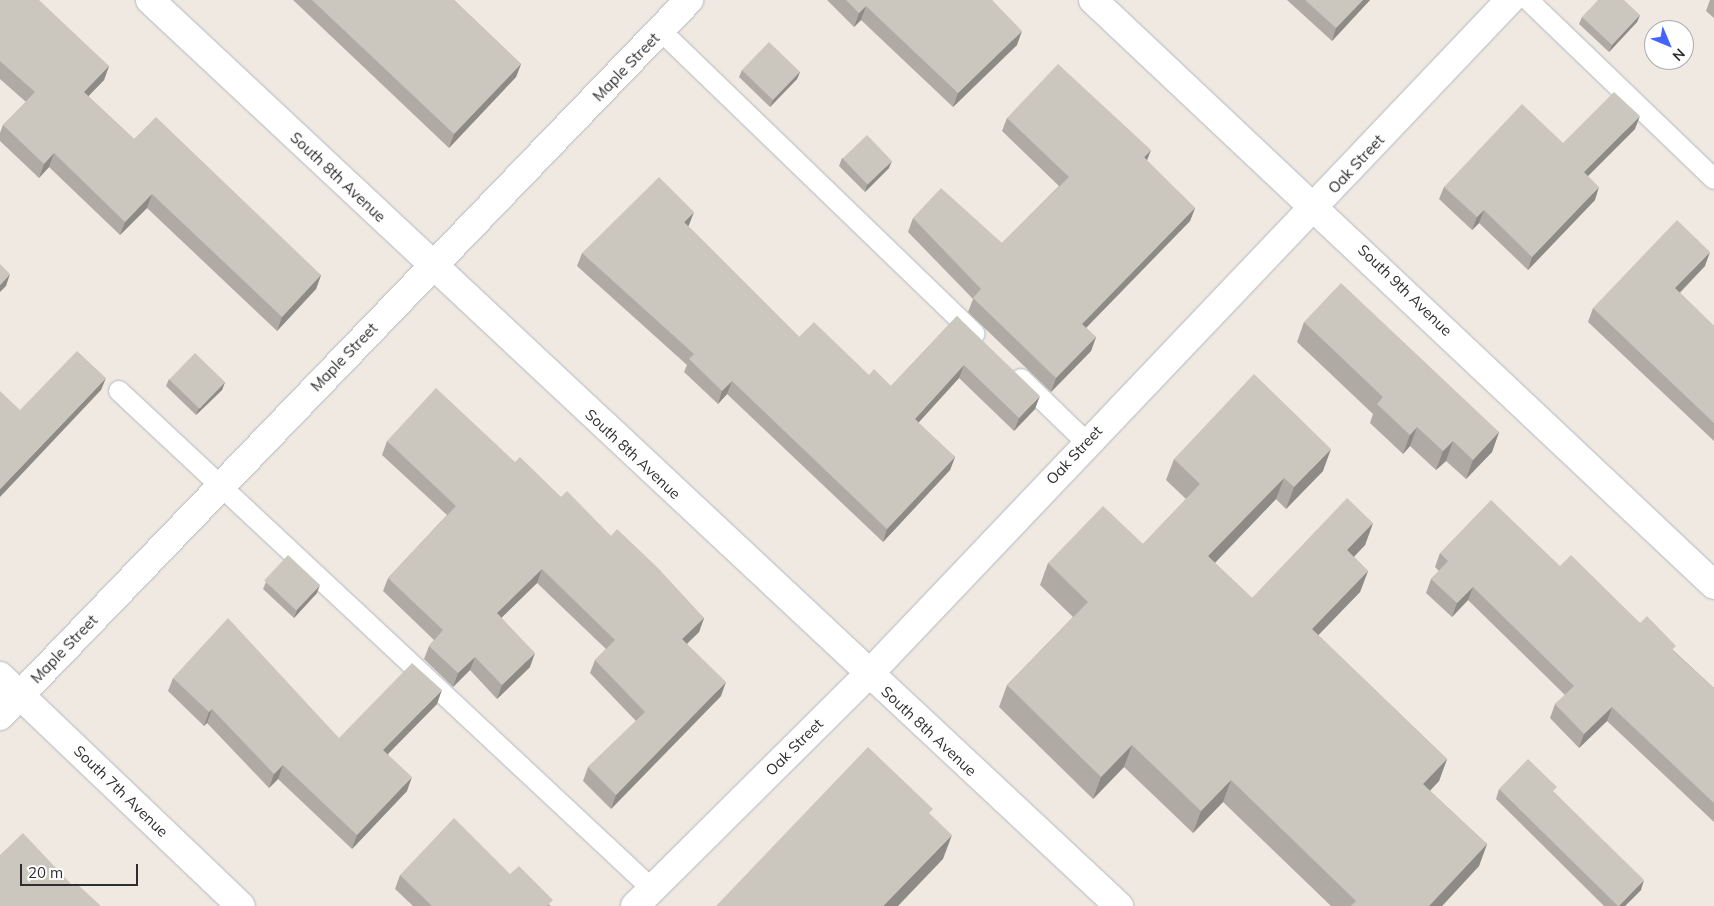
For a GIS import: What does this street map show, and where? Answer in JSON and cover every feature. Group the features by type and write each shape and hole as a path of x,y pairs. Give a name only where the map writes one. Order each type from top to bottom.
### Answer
{"street":[{"name":"South 8th Avenue","path":"150,0 868,675 1119,906"},
{"name":"Maple Street","path":"0,716 221,484 689,0"},
{"name":"South 9th Avenue","path":"1093,0 1316,206 1714,585"},
{"name":"Oak Street","path":"643,897 868,675 1086,442 1316,206 1510,0"},
{"name":"South 7th Avenue","path":"0,676 241,906"}],"lane":[{"path":"1528,0 1714,179"},
{"path":"661,31 987,346"},
{"path":"1008,366 1086,442"},
{"path":"119,390 221,484 643,897"}],"building":[{"path":"0,0 39,0 109,66 84,92 134,139 156,117 321,275 282,317 152,194 125,222 54,153 44,164 3,125 35,92 0,61"},
{"path":"312,0 454,0 521,64 454,134"},
{"path":"846,0 992,0 1022,31 958,93 866,6 859,13"},
{"path":"1305,0 1363,0 1336,28"},
{"path":"1598,0 1624,0 1640,15 1612,45 1582,17"},
{"path":"769,42 800,72 773,100 742,70"},
{"path":"1058,64 1151,150 1144,157 1195,208 1082,324 1096,337 1056,378 973,298 981,289 913,218 941,188 1002,243 1069,177 1007,118"},
{"path":"1614,92 1640,116 1584,172 1599,187 1532,257 1484,210 1477,217 1444,187 1522,104 1563,143"},
{"path":"867,135 892,161 868,185 843,159"},
{"path":"659,177 694,212 684,222 799,337 814,322 869,375 874,369 891,386 957,316 1040,396 1019,418 964,365 915,419 955,457 887,529 732,381 722,391 689,359 694,354 582,253"},
{"path":"1677,220 1710,252 1675,288 1714,326 1714,423 1593,308"},
{"path":"0,264 10,274 0,285"},
{"path":"1341,283 1499,432 1473,460 1453,441 1443,451 1417,427 1410,435 1377,404 1383,397 1304,322"},
{"path":"77,351 106,378 0,489 0,391 20,410"},
{"path":"195,353 225,382 200,409 169,380"},
{"path":"1254,374 1331,449 1294,487 1284,478 1208,556 1252,598 1347,498 1373,523 1347,550 1368,571 1312,629 1447,759 1423,784 1487,844 1429,906 1351,906 1356,901 1231,780 1201,811 1132,745 1101,777 1007,685 1088,602 1048,563 1103,506 1143,544 1200,484 1174,459"},
{"path":"436,388 515,462 520,457 561,497 567,491 611,536 617,529 658,568 704,618 682,639 726,682 616,795 588,767 645,712 595,660 615,640 542,569 497,613 535,653 502,685 475,657 458,673 429,646 443,630 388,578 456,506 387,441"},
{"path":"1491,500 1560,566 1571,555 1640,623 1647,616 1676,646 1672,650 1714,688 1714,803 1612,707 1584,734 1555,704 1574,686 1473,587 1457,603 1431,579 1448,561 1440,553"},
{"path":"288,555 320,585 296,611 264,581"},
{"path":"228,618 339,738 412,663 442,690 383,750 412,777 357,835 283,765 274,774 212,709 209,712 173,678"},
{"path":"868,747 933,809 929,813 952,835 883,906 716,906"},
{"path":"1528,759 1557,787 1553,791 1644,880 1619,906 1499,789"},
{"path":"454,818 510,874 519,866 553,900 547,906 432,906 400,875"},
{"path":"23,833 73,886 76,883 101,906 0,906 0,855"}]}
